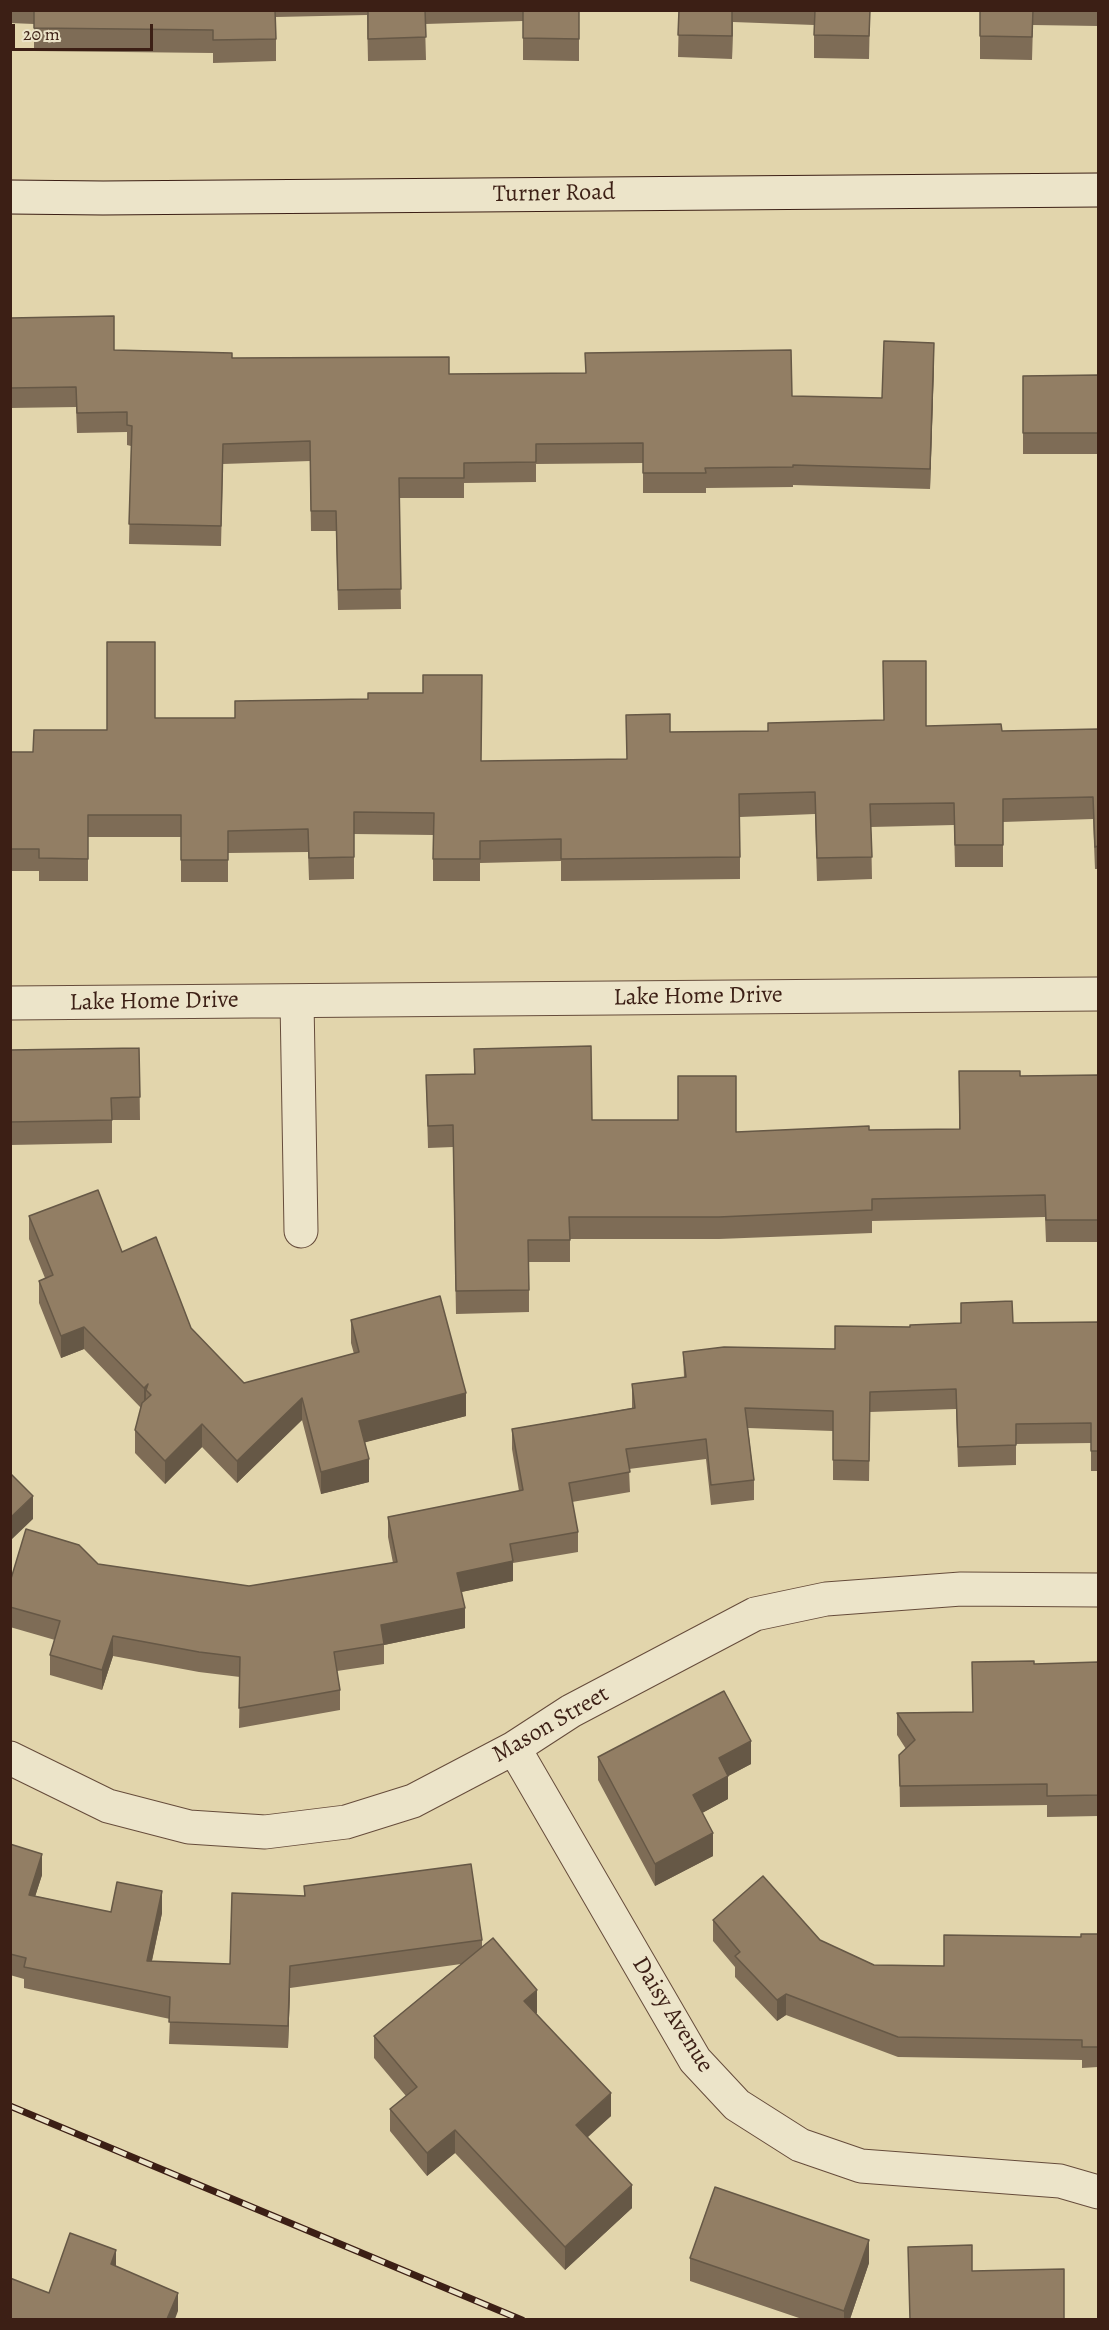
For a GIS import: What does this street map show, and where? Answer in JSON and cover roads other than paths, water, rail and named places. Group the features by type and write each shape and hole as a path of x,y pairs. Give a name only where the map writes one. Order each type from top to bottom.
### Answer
{"street":[{"name":"Turner Road","path":"10,197 1098,190"},
{"name":"Lake Home Drive","path":"10,1004 1098,994"},
{"path":"297,1001 301,1231"},
{"name":"Mason Street","path":"10,1758 108,1806 189,1827 265,1832 346,1822 413,1801 514,1748 571,1711 755,1614 826,1599 860,1596 961,1589 1098,1590"},
{"name":"Daisy Avenue","path":"514,1748 695,2060 737,2105 800,2145 861,2166 1060,2181 1098,2192"}],"railway":[{"path":"10,2106 522,2320"}]}
